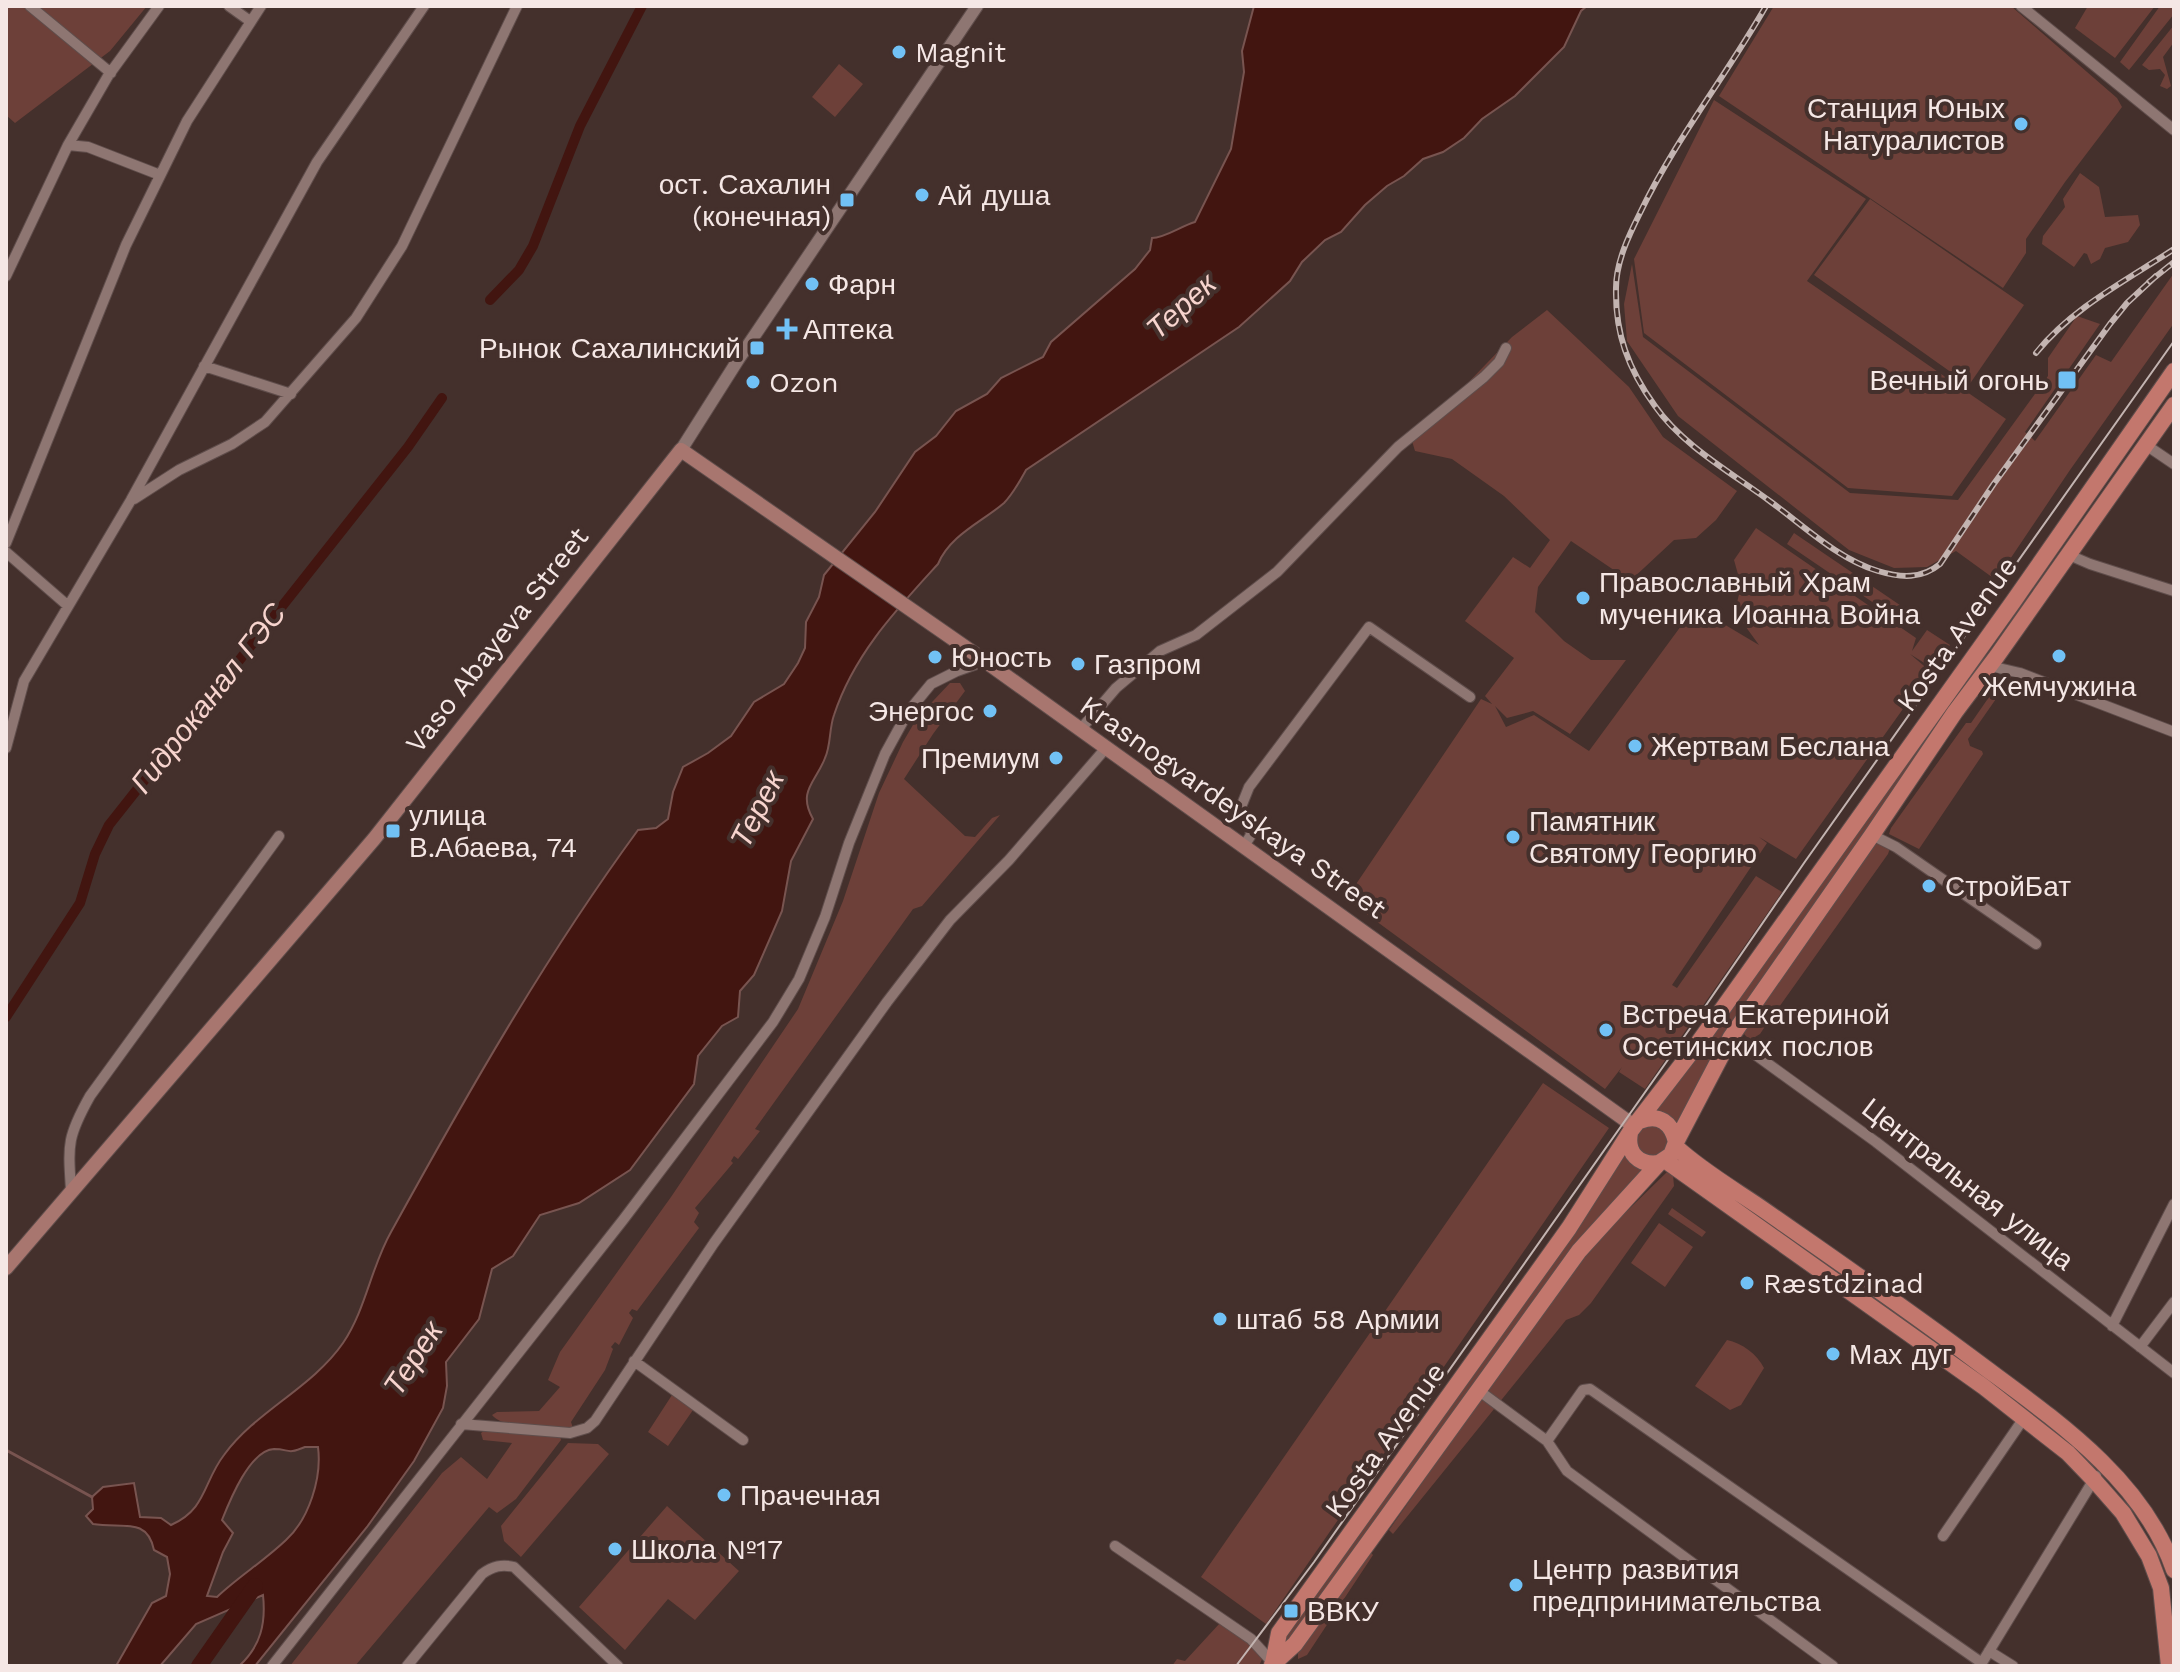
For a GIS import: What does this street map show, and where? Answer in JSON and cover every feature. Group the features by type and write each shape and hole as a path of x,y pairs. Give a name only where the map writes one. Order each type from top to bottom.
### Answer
{"main road":[{"name":"Kosta Avenue","path":"1272,1664 1279,1633 1569,1228 1635,1126 1961,674 2174,371"},
{"name":"Kosta Avenue","path":"1272,1664 1295,1644 1579,1251 1669,1153 1731,1037 2174,405"},
{"name":"Krasnogvardeyskaya Street","path":"681,450 985,661 1635,1126"},
{"name":"Vaso Abayeva Street","path":"6,1268 374,839 681,450"},
{"path":"1961,674 1976,684"},
{"path":"1652,1118 1664,1121 1673,1130 1669,1153 1645,1163 1633,1154 1629,1140 1635,1126 1652,1118"},
{"path":"1669,1153 2068,1453 2123,1513 2149,1556 2161,1588 2169,1666"},
{"path":"1669,1153 1928,1325 2069,1434 2103,1464 2154,1526 2174,1570"}],"street":[{"path":"30,6 111,73"},
{"path":"6,276 68,145 111,73 159,6"},
{"path":"229,6 250,21"},
{"path":"6,543 126,245 187,121 261,6"},
{"path":"6,748 24,681 131,500 317,162 424,6"},
{"path":"131,500 265,422 356,318 402,246 517,6"},
{"name":"Vaso Abayeva Street","path":"681,450 738,360 977,6"},
{"path":"2021,6 2174,130"},
{"path":"68,145 88,147 160,175"},
{"path":"1080,730 1116,688 1160,651 1196,635 1277,572 1398,447 1484,377 1499,362 1506,348"},
{"path":"204,366 291,394"},
{"path":"2146,445 2174,464"},
{"path":"6,552 67,605"},
{"path":"2069,555 2174,591"},
{"path":"1244,846 1251,835 1248,818 1241,807 1249,787 1369,627 1470,697"},
{"path":"272,1666 690,1133 773,1022 799,979 880,766 908,712 931,684 985,661"},
{"path":"1990,666 2023,674 2174,732"},
{"path":"461,1424 570,1433 595,1421 610,1403 634,1361 722,1232 896,990 950,920 1009,860 1106,748"},
{"path":"1872,835 1896,847 2036,944"},
{"path":"71,1190 68,1145 75,1123 90,1096 279,836"},
{"name":"Центральная улица","path":"1731,1037 1876,1142 2174,1373"},
{"path":"2112,1326 2174,1204"},
{"path":"2140,1347 2174,1302"},
{"path":"634,1361 743,1440"},
{"path":"1547,1441 1583,1390 1590,1389 1981,1664 2103,1464"},
{"path":"1478,1390 1547,1441 1567,1471 1833,1666"},
{"path":"1943,1536 2024,1418"},
{"path":"1115,1546 1251,1639 1272,1664"},
{"path":"407,1666 490,1567 505,1565 514,1567 618,1666"},
{"path":"1989,1651 2013,1666"}],"shaded area":[{"path":"6,6 147,6 110,51 15,123 6,115"},
{"path":"1774,6 2011,6 2117,98 2122,107 2026,239 2026,253 2003,288 1719,96"},
{"path":"2088,6 2155,6 2115,58 2075,28"},
{"path":"2160,6 2174,6 2174,14 2129,70 2120,62"},
{"path":"2174,25 2174,42 2163,57 2171,86 2167,89 2160,86 2165,75 2160,69 2149,70 2142,65"},
{"path":"839,64 863,84 835,117 812,97"},
{"path":"1714,100 1866,199 1807,281 2006,419 1952,496 1848,488 1644,333 1634,259"},
{"path":"2080,173 2099,187 2105,217 2138,215 2140,225 2128,242 2105,248 2100,259 2091,264 2084,253 2074,267 2042,244 2043,236 2065,207 2063,199"},
{"path":"1870,199 2024,305 1969,385 1814,275"},
{"path":"1632,264 1643,337 1850,493 1958,500 2048,376 2048,358 2077,316 2100,324 2025,432 2035,441 2096,355 2111,362 2174,273 2174,323 1996,580 1956,551 1927,567 1894,568 1849,550 1678,416 1627,341 1624,304"},
{"path":"1547,310 1629,387 1663,437 1737,491 1716,520 1696,538 1674,540 1630,581 1571,541 1538,587 1535,612 1564,641 1591,660 1626,660 1570,734 1533,711 1507,718 1495,706 1506,727 1534,715 1589,751 1695,607 1759,645 1735,612 1741,585 1734,560 1756,528 1916,638 1912,651 1927,630 1950,645 1934,669 1910,654 1930,671 1796,859 1759,837 1767,843 1672,985 1677,988 1756,876 1782,892 1645,1089 1619,1072 1622,1067 1605,1089 1346,899 1481,699 1492,704 1485,696 1514,658 1465,621 1513,557 1530,568 1550,540 1504,496 1452,459 1415,451 1412,441 1512,337"},
{"path":"1794,533 1916,616 1909,627 1787,544"},
{"path":"2005,674 2012,676 1968,739 1970,746 1983,754 1919,849 1889,834 1966,723 1971,723"},
{"path":"950,683 960,683 965,691 904,779 965,836 975,837 992,818 1000,815 922,906 913,909 755,1129 760,1131 738,1159 734,1156 733,1163 695,1208 699,1213 694,1222 699,1228 637,1311 632,1309 629,1313 633,1318 619,1345 615,1342 611,1347 613,1349 605,1370 571,1422 573,1428 530,1427 498,1420 492,1415 497,1412 539,1411 560,1387 548,1380 560,1352 671,1197 798,1009 843,901 879,793 917,718"},
{"path":"1942,714 1946,717 1677,1130 1652,1113"},
{"path":"1876,840 1890,848 1888,854 1774,1014 1760,1004"},
{"path":"1755,1013 1768,1022 1760,1034 1750,1040 1744,1034"},
{"path":"1543,1083 1609,1128 1266,1624 1201,1577"},
{"path":"1652,1126 1658,1127 1666,1135 1666,1147 1658,1155 1652,1156 1646,1155 1638,1147 1637,1141 1638,1135 1646,1127"},
{"path":"1626,1151 1644,1168 1290,1642 1283,1637"},
{"path":"1667,1172 1673,1175 1674,1186 1591,1303 1579,1315 1566,1320 1393,1534 1389,1530 1582,1255"},
{"path":"1672,1208 1706,1232 1702,1237 1668,1214"},
{"path":"1659,1223 1693,1247 1665,1287 1631,1263"},
{"path":"1727,1340 1748,1350 1764,1368 1741,1405 1730,1410 1695,1386"},
{"path":"672,1395 693,1410 668,1446 648,1432"},
{"path":"485,1430 560,1436 561,1440 516,1499 497,1513 489,1507 355,1666 290,1666 442,1473 461,1457 487,1479 512,1443 483,1440 481,1433"},
{"path":"568,1443 598,1444 609,1454 521,1557 504,1541 501,1526"},
{"path":"667,1506 739,1571 695,1620 668,1599 625,1650 579,1607"},
{"path":"1367,1554 1373,1555 1307,1655 1298,1659 1298,1652"},
{"path":"1220,1623 1247,1639 1263,1657 1259,1666 1172,1666 1177,1659 1185,1661"}],"water":[{"path":"1254,6 1587,6 1581,11 1564,47 1515,96 1482,119 1464,138 1443,152 1423,159 1387,186 1341,232 1325,240 1302,262 1290,281 1239,327 1026,470 1004,503 950,545 938,564 878,634 842,693 832,720 827,753 807,794 813,819 791,861 782,911 754,975 740,991 738,1017 722,1026 698,1056 694,1084 630,1170 579,1203 540,1215 513,1256 492,1269 479,1319 446,1362 447,1386 443,1408 414,1461 367,1527 255,1666 239,1666 260,1634 264,1615 263,1595 196,1624 160,1666 116,1666 152,1603 166,1596 170,1574 167,1557 154,1550 151,1539 139,1528 93,1524 86,1516 93,1509 92,1497 103,1487 134,1483 140,1517 161,1518 171,1525 183,1519 198,1503 217,1465 237,1439 316,1373 343,1343 391,1232 478,1078 571,927 638,830 656,828 668,819 673,792 683,767 731,736 754,702 784,684 805,648 806,622 819,597 824,575 875,512 915,452 936,436 956,411 987,394 1001,378 1043,357 1051,342 1135,269 1150,250 1152,238 1195,222 1231,149 1244,72 1242,51","holes":["318,1447 316,1485 307,1510 294,1531 278,1548 217,1597 207,1596 233,1533 222,1520 249,1467 265,1452 274,1449 291,1451"]}],"waterway":[{"name":"Гидроканал ГЭС","path":"490,300 519,270 533,246 580,126 642,6"},
{"name":"Гидроканал ГЭС","path":"6,1017 80,903 95,854 109,825 408,447 442,398"},
{"path":"6,1450 92,1497"},
{"name":"Терек","path":"199,1666 255,1586"}],"tram line":[{"path":"1236,1666 1314,1562 2174,341"}],"railway":[{"path":"1766,6 1654,186 1621,259 1616,304 1625,350 1637,378 1666,420 1709,458 1822,541 1863,566 1895,575 1919,575 1940,564 1993,485 2110,324 2156,276"},
{"path":"2036,353 2083,308 2174,249"},
{"path":"2149,282 2174,262"}],"place":[{"name":"Magnit","path":"899,52"},
{"name":"Станция Юных Натуралистов","path":"2021,124"},
{"name":"Ай душа","path":"922,195"},
{"name":"ост. Сахалин (конечная)","path":"847,200"},
{"name":"Фарн","path":"812,284"},
{"name":"Аптека","path":"787,329"},
{"name":"Рынок Сахалинский","path":"757,348"},
{"name":"Вечный огонь","path":"2067,380"},
{"name":"Ozon","path":"753,382"},
{"name":"Православный Храм мученика Иоанна Война","path":"1583,598"},
{"name":"Жемчужина","path":"2059,656"},
{"name":"Юность","path":"935,657"},
{"name":"Газпром","path":"1078,664"},
{"name":"Энергос","path":"990,711"},
{"name":"Жертвам Беслана","path":"1635,746"},
{"name":"Премиум","path":"1056,758"},
{"name":"улица В.Абаева, 74","path":"393,831"},
{"name":"Памятник Святому Георгию","path":"1513,837"},
{"name":"СтройБат","path":"1929,886"},
{"name":"Встреча Екатериной Осетинских послов","path":"1606,1030"},
{"name":"Ræstdzinad","path":"1747,1283"},
{"name":"штаб 58 Армии","path":"1220,1319"},
{"name":"Мах дуг","path":"1833,1354"},
{"name":"Прачечная","path":"724,1495"},
{"name":"Школа №17","path":"615,1549"},
{"name":"Центр развития предпринимательства","path":"1516,1585"},
{"name":"ВВКУ","path":"1291,1611"}]}
